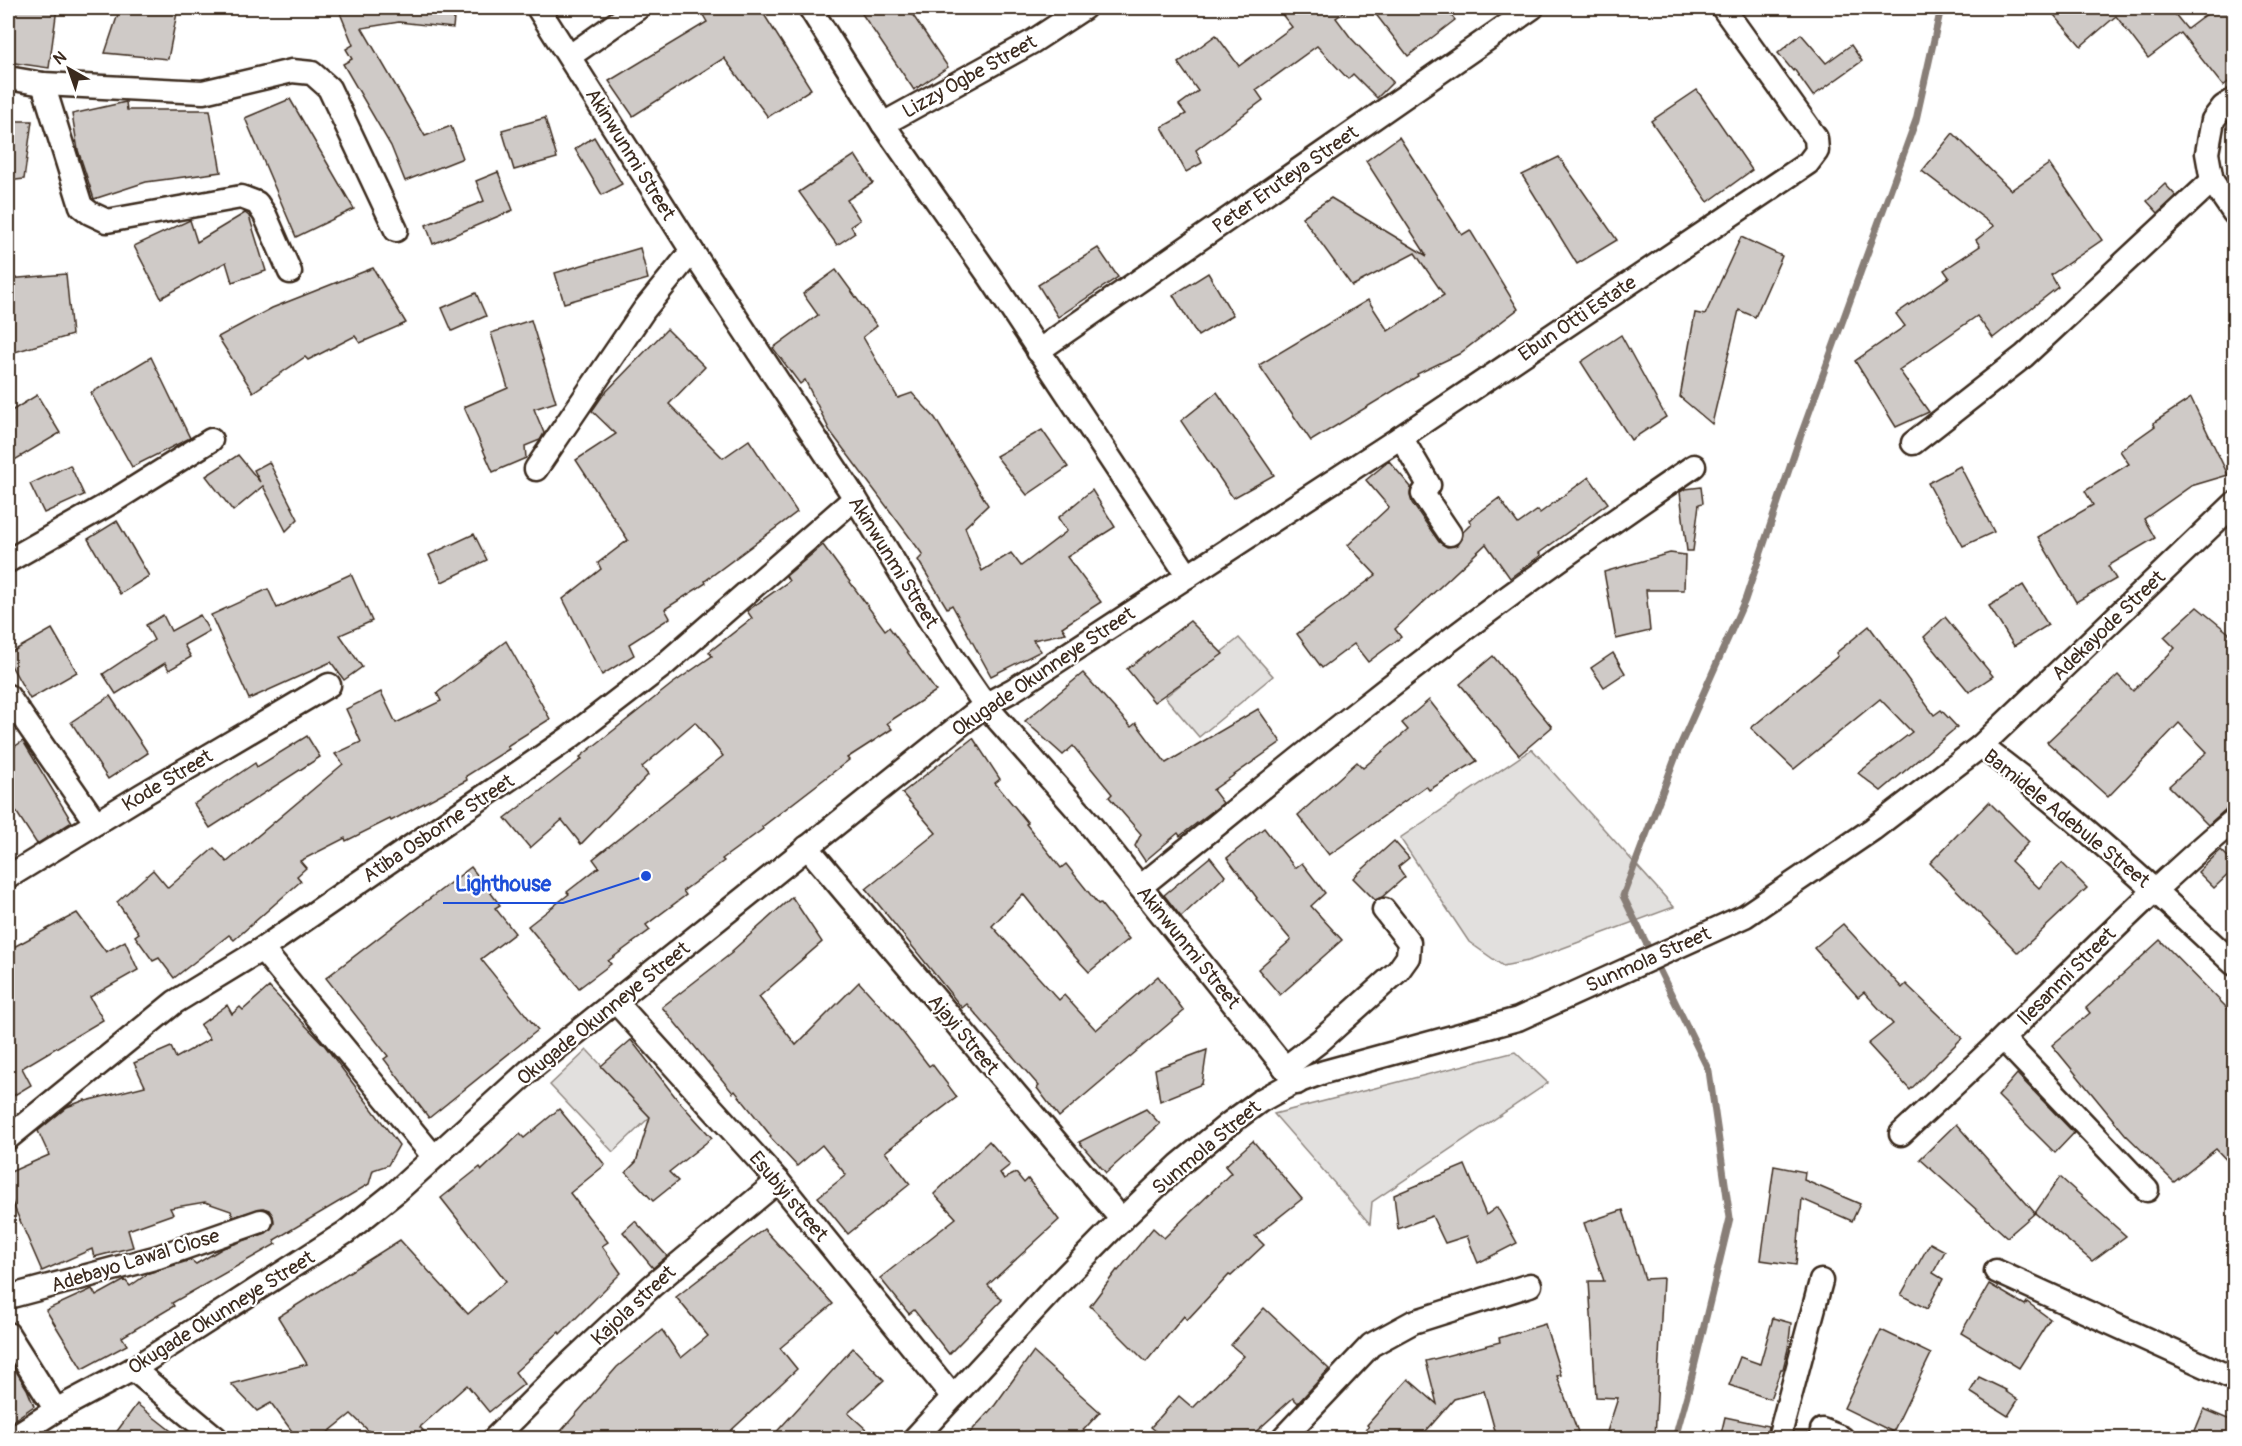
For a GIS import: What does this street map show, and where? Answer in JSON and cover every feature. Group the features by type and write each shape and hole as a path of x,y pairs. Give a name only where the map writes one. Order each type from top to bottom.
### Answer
{"street":[{"name":"Akinwunmi Street","path":"538,8 692,251 855,498 954,660 985,705 1084,817 1291,1075"},
{"path":"570,56 638,8"},
{"path":"810,8 883,124 990,277 1188,576"},
{"name":"Lizzy Ogbe Street","path":"883,124 1032,42 1084,8"},
{"name":"Peter Eruteya Street","path":"1038,351 1532,8"},
{"name":"Ebun Otti Estate","path":"1188,576 1401,437 1808,163 1817,151 1816,138 1723,8"},
{"path":"8,78 43,84 203,92 292,71 312,73 329,88 396,230"},
{"path":"43,84 81,206 90,213 107,221 240,197 257,203 265,215 290,272"},
{"path":"2235,100 2223,107 2213,120 2207,153 2212,181 2235,213"},
{"path":"1913,443 2024,356 2212,181"},
{"path":"537,469 644,310 692,251"},
{"path":"1401,437 1429,485 1423,494 1450,534"},
{"path":"8,561 112,502 211,440"},
{"path":"1140,887 1335,729 1507,597 1694,466"},
{"name":"Atiba Osborne Street","path":"8,1138 176,1002 262,949 569,738 665,664 855,498"},
{"name":"Adekayode Street","path":"1981,746 2235,504"},
{"name":"Okugade Okunneye Street","path":"12,1438 56,1410 133,1369 346,1232 434,1157 531,1069 985,705 1013,690 1188,576"},
{"name":"Kode Street","path":"8,878 329,685"},
{"path":"8,696 96,823"},
{"name":"Bamidele Adebule Street","path":"1745,916 1873,829 1981,746 2027,780 2235,964"},
{"name":"Ilesanmi Street","path":"1901,1134 2003,1039 2154,890 2235,820"},
{"name":"Ajayi Street","path":"807,847 1122,1220"},
{"path":"1291,1075 1320,1041 1398,971 1407,957 1409,942 1384,910"},
{"name":"Sunmola Street","path":"915,1438 1058,1284 1122,1220 1179,1165 1291,1075 1324,1072 1518,1019 1745,916"},
{"path":"262,949 434,1157"},
{"name":"Esubiyi street","path":"616,1002 778,1181 953,1397"},
{"path":"2003,1039 2147,1190"},
{"name":"Kajola street","path":"495,1438 652,1286 778,1181"},
{"name":"Adebayo Lawal Close","path":"8,1297 158,1257 261,1221"},
{"path":"1996,1271 2235,1379"},
{"path":"1779,1438 1821,1281"},
{"path":"1283,1438 1371,1345 1413,1322 1530,1285"},
{"path":"8,1334 56,1410"},
{"path":"133,1369 216,1438"}],"shaded area":[{"path":"1239,638 1273,676 1199,737 1165,697"},
{"path":"1532,749 1674,907 1528,961 1503,966 1469,942 1400,838"},
{"path":"587,1050 650,1117 613,1152 550,1085"},
{"path":"1515,1052 1548,1083 1372,1202 1370,1224 1274,1114"}],"building":[{"path":"15,8 57,8 49,68 8,62 8,35"},
{"path":"120,8 178,8 168,59 105,53"},
{"path":"338,8 455,8 453,28 399,22 362,28 425,136 451,126 463,158 405,181 391,146 343,64 352,59 346,49 353,45"},
{"path":"699,8 760,8 811,89 768,117 724,58 633,116 609,81 707,22"},
{"path":"858,8 908,8 948,67 914,90"},
{"path":"1277,8 1350,8 1336,18 1351,38 1393,82 1377,98 1353,74 1348,79 1317,46 1256,90 1263,100 1196,150 1202,163 1186,172 1162,127 1186,114 1179,105 1198,91 1178,63 1216,35 1239,66 1292,27"},
{"path":"1371,8 1445,8 1455,20 1408,56"},
{"path":"2048,8 2170,8 2187,29 2215,8 2235,8 2235,77 2223,86 2181,33 2148,58 2116,16 2081,46"},
{"path":"1801,34 1826,63 1851,45 1862,61 1813,96 1794,69 1793,71 1778,53"},
{"path":"1697,90 1752,170 1708,202 1651,121"},
{"path":"290,99 354,209 296,237 245,118"},
{"path":"126,102 127,110 210,110 221,172 146,182 94,199 78,150 72,114"},
{"path":"545,118 557,158 514,170 502,130"},
{"path":"8,121 32,121 24,179 8,181"},
{"path":"1953,133 2011,190 2049,164 2102,240 2051,275 2058,287 1993,338 1977,316 1899,370 1929,412 1896,427 1855,361 1905,326 1896,314 1949,277 1944,270 1980,246 1976,240 1994,226 1922,171"},
{"path":"594,137 622,184 602,195 575,149"},
{"path":"1399,137 1462,235 1470,230 1518,309 1459,354 1417,374 1418,376 1311,441 1259,365 1368,300 1388,331 1444,295 1415,253 1352,286 1302,217 1331,198 1427,256 1366,161"},
{"path":"855,155 873,183 847,200 860,220 851,226 855,233 837,245 799,192"},
{"path":"1559,157 1617,240 1577,264 1522,175"},
{"path":"498,172 513,210 433,244 426,225 484,201 476,181"},
{"path":"2165,184 2176,196 2158,213 2147,201"},
{"path":"245,213 249,216 266,271 232,282 226,262 161,298 134,246 190,220 197,242"},
{"path":"1741,237 1782,256 1755,317 1739,310 1712,424 1680,397 1695,313 1705,315"},
{"path":"640,248 648,279 564,303 555,273"},
{"path":"1098,248 1118,277 1058,317 1038,285"},
{"path":"373,268 406,323 360,343 355,336 308,360 305,357 253,392 218,337 272,308"},
{"path":"836,270 877,326 863,337 898,398 912,393 935,418 988,505 965,527 982,571 1011,553 1021,566 1067,531 1058,518 1092,490 1115,527 1067,557 1101,602 1062,627 1066,633 1033,640 1041,651 991,676 952,605 947,608 918,560 923,555 830,431 805,380 800,384 773,348 818,315 803,294"},
{"path":"1208,273 1233,315 1198,336 1173,295"},
{"path":"66,274 72,335 8,354 8,314 11,314 8,279"},
{"path":"476,293 486,316 452,331 442,308"},
{"path":"531,320 556,402 534,409 544,433 540,440 525,446 526,458 493,472 464,407 508,388 491,333"},
{"path":"667,329 705,367 669,404 723,458 749,440 797,512 705,581 706,583 665,609 670,618 629,644 634,655 602,675 563,599 601,569 598,563 628,540 576,460 616,434 592,411 603,395"},
{"path":"1621,335 1666,417 1631,440 1581,362"},
{"path":"151,357 190,438 132,467 91,393"},
{"path":"1217,392 1274,475 1233,498 1181,421"},
{"path":"37,395 60,433 8,464 8,413"},
{"path":"2191,398 2228,475 2191,486 2144,519 2155,538 2108,566 2116,579 2076,602 2038,537 2093,505 2085,491 2129,464 2120,451 2155,426 2153,423"},
{"path":"1042,430 1068,467 1027,495 996,456"},
{"path":"238,455 260,482 254,470 269,462 298,519 286,531 263,486 233,511 206,476"},
{"path":"1389,461 1411,487 1412,503 1439,542 1447,547 1458,545 1463,532 1471,524 1469,520 1499,498 1518,524 1538,510 1540,513 1589,477 1608,503 1539,553 1541,555 1510,578 1486,544 1395,629 1401,637 1368,662 1354,644 1322,668 1297,634 1376,575 1348,545 1389,507 1366,480"},
{"path":"70,465 84,495 44,513 30,484"},
{"path":"1960,466 1994,532 1963,546 1928,483"},
{"path":"1701,487 1703,503 1699,504 1693,551 1687,551 1680,492"},
{"path":"117,521 149,576 120,594 88,539"},
{"path":"474,534 487,560 442,582 429,555"},
{"path":"823,545 885,630 889,627 936,691 887,723 892,729 847,758 849,760 722,859 724,861 683,891 686,895 646,925 650,930 608,961 611,964 579,988 528,926 599,867 593,859 723,756 695,722 642,767 648,775 581,844 562,820 530,848 505,818 582,759 580,757 672,684 712,656 709,652 752,618 747,611 789,581 786,576"},
{"path":"1670,553 1685,555 1684,590 1646,590 1650,631 1616,639 1604,572"},
{"path":"351,574 372,621 340,635 362,667 344,680 331,662 249,699 211,615 268,589 277,608"},
{"path":"2023,585 2048,625 2014,646 1989,606"},
{"path":"2197,607 2235,638 2235,807 2225,810 2208,825 2169,786 2207,752 2179,723 2108,797 2047,742 2118,675 2133,691 2175,648 2164,637"},
{"path":"163,615 171,631 200,615 209,631 184,645 191,657 169,670 165,663 116,694 103,674 154,640 146,625"},
{"path":"1945,617 1993,676 1969,692 1924,637"},
{"path":"1190,621 1223,654 1154,702 1127,669"},
{"path":"1869,626 1934,715 1941,710 1957,727 1881,791 1858,773 1912,732 1880,699 1794,769 1751,728 1838,656 1836,653"},
{"path":"52,629 77,672 30,699 8,660 8,654"},
{"path":"506,641 550,719 507,746 509,749 466,776 467,780 391,821 390,819 346,841 345,838 300,861 306,868 297,876 301,881 234,940 229,935 174,978 159,958 153,961 135,936 139,933 117,902 153,870 168,888 214,848 227,862 343,764 335,754 361,742 346,709 381,692 396,723 441,701 437,693"},
{"path":"1613,653 1625,673 1604,687 1591,668"},
{"path":"1493,656 1552,727 1519,755 1460,684"},
{"path":"1083,673 1131,727 1136,723 1166,763 1258,709 1281,742 1213,790 1223,803 1180,836 1178,833 1145,861 1135,846 1141,834 1109,797 1112,794 1073,746 1063,755 1025,721"},
{"path":"110,696 148,753 108,779 71,722"},
{"path":"1429,700 1477,761 1429,790 1426,786 1329,855 1298,815 1357,762 1363,768 1408,730 1402,723"},
{"path":"307,736 320,757 210,828 194,804 255,763 257,767"},
{"path":"973,738 1000,779 995,783 1028,823 1026,824 1061,868 1066,864 1129,939 1089,972 1023,894 992,926 1059,1000 1064,995 1096,1030 1158,976 1184,1011 1059,1117 1037,1088 1039,1086 967,1004 962,1008 866,889 936,833 902,793"},
{"path":"23,741 72,822 37,844 8,799 8,751"},
{"path":"1989,802 2029,842 2011,861 2039,888 2062,863 2087,888 2018,953 1930,863"},
{"path":"1264,828 1295,868 1302,863 1325,893 1311,906 1342,940 1280,995 1258,969 1291,940 1256,899 1227,858"},
{"path":"1394,841 1409,858 1398,867 1405,877 1382,897 1375,900 1353,878"},
{"path":"2221,850 2235,864 2235,868 2214,888 2198,872"},
{"path":"1210,857 1225,876 1181,917 1164,895"},
{"path":"471,867 500,905 495,908 515,933 481,959 538,1030 429,1118 384,1059 388,1056 326,978"},
{"path":"792,897 822,942 759,997 796,1045 859,982 894,1021 929,1066 932,1064 957,1097 885,1152 910,1184 848,1234 818,1197 846,1175 822,1145 797,1166 770,1137 735,1091 733,1093 662,1007 733,952"},
{"path":"77,913 106,952 125,941 138,970 90,997 103,1020 22,1068 31,1085 8,1099 8,950"},
{"path":"1843,924 1902,988 1906,984 1962,1038 1910,1090 1868,1044 1893,1024 1864,992 1858,997 1814,948"},
{"path":"2160,940 2235,1016 2235,1169 2216,1149 2174,1182 2125,1134 2052,1045 2090,1013 2086,1008"},
{"path":"269,987 325,1046 399,1145 388,1165 373,1170 369,1184 274,1240 276,1244 172,1303 174,1306 122,1337 127,1345 82,1369 46,1310 92,1289 96,1296 125,1280 130,1286 149,1273 191,1260 196,1264 223,1248 266,1233 274,1224 273,1216 269,1210 263,1208 233,1217 231,1211 205,1202 170,1208 173,1214 128,1230 133,1247 94,1257 92,1249 42,1271 8,1193 8,1173 49,1155 38,1131 67,1107 85,1100 145,1086 134,1063 171,1047 176,1058 210,1039 200,1025 227,1005 232,1014 240,1007 243,1010"},
{"path":"631,1040 677,1099 712,1138 669,1172 678,1181 653,1201 626,1172 636,1162 650,1117 601,1066"},
{"path":"1207,1050 1202,1084 1160,1101 1155,1069"},
{"path":"2017,1074 2074,1133 2055,1153 1998,1096"},
{"path":"559,1109 605,1165 570,1193 608,1242 602,1246 621,1273 560,1334 559,1332 515,1372 524,1384 489,1412 467,1385 420,1427 430,1438 376,1438 351,1414 321,1438 297,1438 271,1403 257,1411 231,1384 307,1364 278,1317 400,1240 468,1314 506,1281 441,1198 480,1167 482,1170 520,1134 524,1138"},
{"path":"1146,1109 1160,1124 1106,1173 1079,1142"},
{"path":"1956,1124 2035,1213 2007,1237 1920,1159"},
{"path":"989,1141 1010,1165 1000,1173 1004,1179 1016,1173 1024,1183 1028,1179 1059,1220 988,1285 1002,1300 949,1354 914,1310 909,1314 880,1278 956,1218 934,1194"},
{"path":"1253,1141 1302,1199 1255,1236 1264,1245 1231,1276 1229,1275 1187,1320 1184,1316 1146,1362 1090,1306 1153,1228 1164,1238 1231,1173 1225,1166"},
{"path":"1465,1165 1486,1215 1497,1207 1517,1243 1478,1263 1467,1236 1445,1243 1432,1216 1398,1229 1394,1195"},
{"path":"1774,1166 1805,1172 1804,1180 1860,1204 1852,1221 1802,1199 1796,1265 1761,1260"},
{"path":"2060,1177 2126,1236 2092,1261 2035,1213"},
{"path":"1623,1210 1645,1279 1663,1278 1655,1438 1605,1438 1618,1398 1596,1397 1589,1281 1604,1281 1584,1223"},
{"path":"635,1221 667,1256 653,1268 623,1232"},
{"path":"764,1229 833,1304 780,1348 797,1369 723,1438 555,1438 617,1367 662,1330 681,1358 708,1336 676,1297"},
{"path":"1930,1243 1945,1251 1933,1273 1943,1279 1927,1309 1901,1295"},
{"path":"1989,1284 2025,1305 2027,1302 2050,1319 2019,1368 1961,1333"},
{"path":"1264,1308 1329,1369 1298,1403 1293,1398 1249,1438 1164,1438 1151,1427 1179,1396 1193,1408 1244,1356 1231,1345"},
{"path":"1773,1318 1791,1323 1783,1369 1781,1369 1770,1399 1729,1385 1740,1357 1760,1364"},
{"path":"1545,1324 1561,1375 1557,1376 1578,1432 1561,1438 1497,1438 1484,1391 1454,1399 1420,1438 1358,1438 1408,1379 1437,1404 1426,1361 1500,1342 1499,1338"},
{"path":"1881,1330 1931,1354 1893,1432 1844,1408"},
{"path":"853,1348 884,1380 848,1413 876,1438 771,1438"},
{"path":"1033,1352 1100,1412 1076,1438 965,1438 995,1405"},
{"path":"8,1358 27,1389 34,1406 8,1424"},
{"path":"1979,1377 2006,1390 2018,1400 2008,1416 1970,1392"},
{"path":"137,1404 180,1438 112,1438"},
{"path":"2204,1409 2235,1422 2235,1438 2192,1438"},
{"path":"1725,1417 1768,1426 1766,1438 1720,1438"}],"waterway":[{"path":"1675,1438 1730,1218 1709,1071 1623,896 1679,748 1745,600 1798,443 1916,120 1941,8"}],"place":[{"name":"Lighthouse","path":"646,876"}]}
